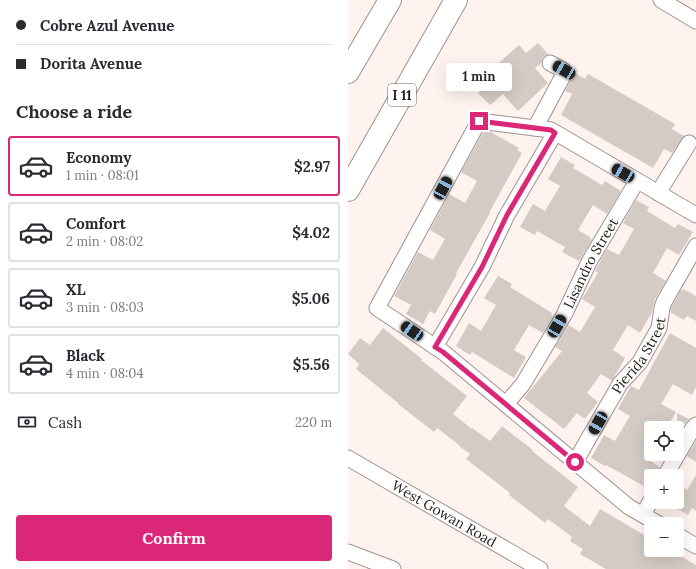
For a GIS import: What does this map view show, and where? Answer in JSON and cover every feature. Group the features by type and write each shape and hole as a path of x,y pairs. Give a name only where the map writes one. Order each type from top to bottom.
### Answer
{"highway":[{"path":"348,72 390,0"},
{"name":"I 11","path":"348,190 456,0"}],"street":[{"path":"661,0 696,20"},
{"path":"535,128 564,74 564,70 550,62"},
{"path":"648,517 629,507 443,352 378,308 479,121 551,130 696,215"},
{"path":"435,347 482,267 507,215 555,133"},
{"path":"658,193 689,143"},
{"name":"Lisandro Street","path":"506,404 523,384 560,321 589,262 637,181"},
{"name":"Pierida Street","path":"575,462 620,384 640,362 644,355 659,328 664,302 696,246"},
{"path":"669,469 696,425"},
{"name":"West Gowan Road","path":"348,458 540,569"},
{"path":"643,514 646,509"},
{"path":"684,539 696,546"},
{"path":"348,552 393,569"}],"building":[{"path":"538,43 548,54 542,58 541,63 535,68 548,83 518,111 503,94 490,105 478,93 491,82 485,75 519,45 526,53"},
{"path":"573,72 585,79 588,74 675,124 672,129 684,136 672,153 664,149 653,168 561,115 572,94 565,91 572,78"},
{"path":"484,131 489,131 519,148 517,150 522,153 435,314 430,311 423,324 406,314 411,305 394,296 418,252 433,260 445,239 430,230 449,194 465,203 477,181 461,172"},
{"path":"561,157 575,165 573,168 602,185 605,181 621,191 607,214 593,205 578,230 590,237 592,240 579,261 562,252 565,247 537,231 535,235 520,227 533,204 545,211 560,186 548,179"},
{"path":"636,200 649,207 647,211 675,228 678,224 693,232 679,255 667,248 653,273 666,281 655,299 652,312 640,333 628,325 613,350 625,358 612,381 601,374 587,393 598,402 585,419 577,413 564,429 524,398 562,351 555,347 569,325 580,332 595,307 582,299 598,273 595,271 607,249 619,255 634,229 623,223"},
{"path":"498,276 512,284 510,287 552,313 551,315 553,316 543,333 529,325 514,350 526,357 514,378 472,352 470,355 456,346 469,323 481,331 496,305 484,298"},
{"path":"683,289 696,296 696,321 687,316 684,320 670,312 681,290 682,291"},
{"path":"383,328 467,396 453,414 490,441 502,426 578,487 564,506 590,526 600,509 644,535 644,557 682,557 696,565 696,569 606,569 580,554 583,549 570,541 572,537 548,519 545,523 509,495 510,493 466,459 470,454 437,428 434,432 356,369 359,364 348,354 360,338 370,345"},
{"path":"670,333 696,348 696,387 692,395 673,384 661,404 676,412 671,421 644,421 644,461 651,461 660,467 659,469 644,469 644,486 591,458 604,435 615,441 630,416 618,409 631,386 639,390"},
{"path":"677,413 689,419 684,425 684,421 677,421"},
{"path":"696,441 696,462 687,456"},
{"path":"696,475 696,511 692,508 688,515 677,509 684,509 684,488 687,490"}],"route":[{"path":"479,121 551,130 555,133 507,215 482,267 435,347 443,352 575,462"}]}
